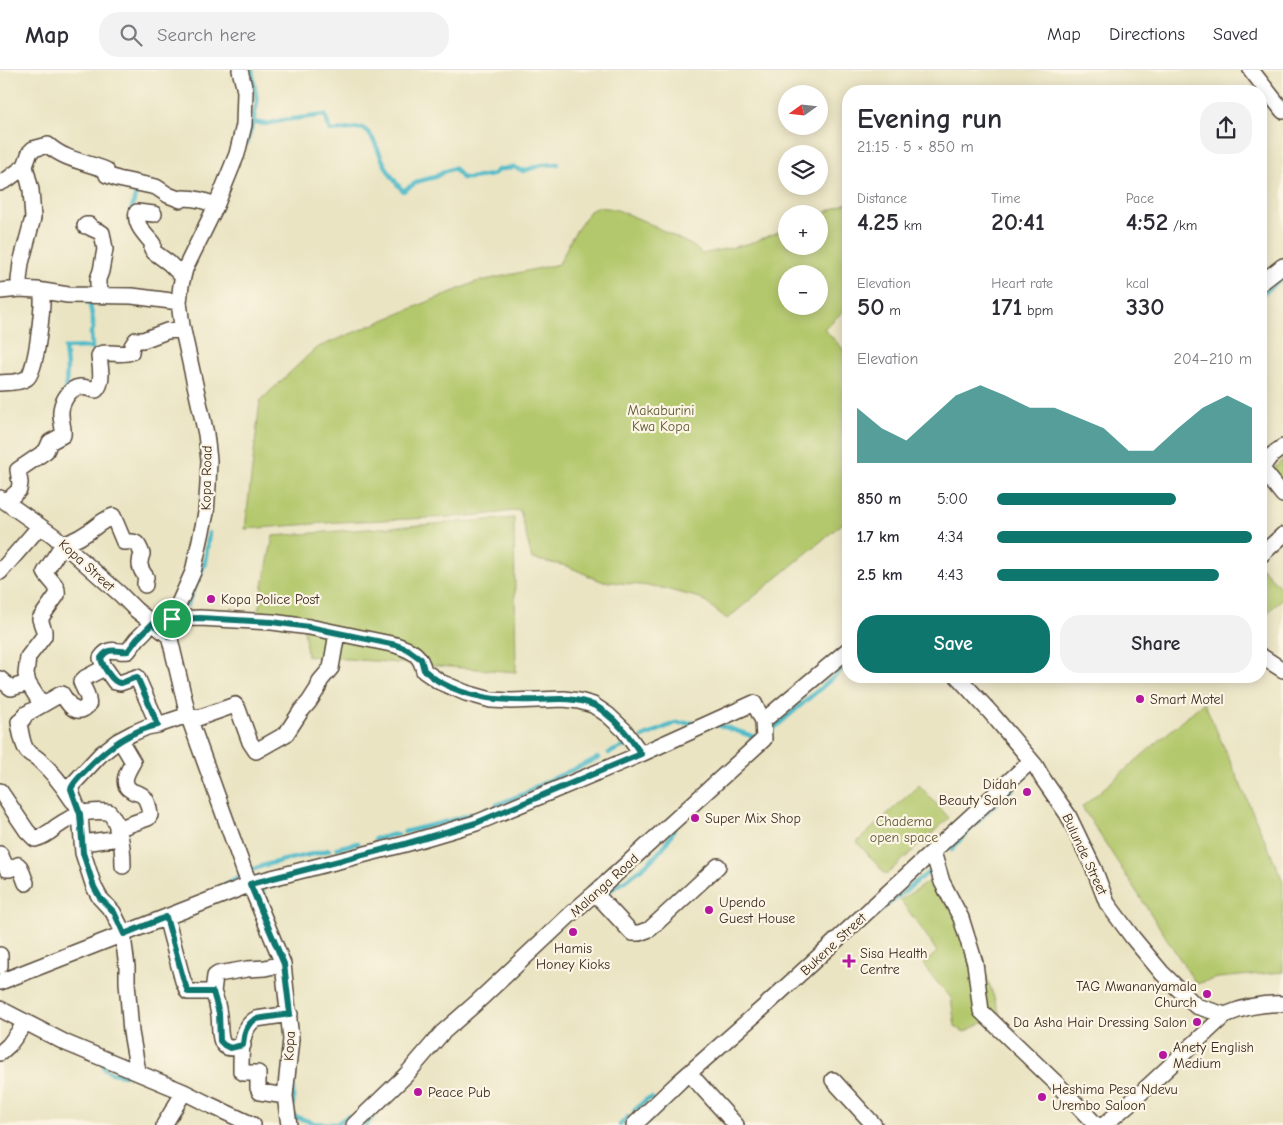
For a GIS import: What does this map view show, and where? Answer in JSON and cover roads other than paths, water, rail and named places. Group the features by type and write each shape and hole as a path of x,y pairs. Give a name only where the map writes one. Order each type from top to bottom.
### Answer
{"street":[{"name":"Kopa Road","path":"240,70 245,91 244,125 237,154 216,206 185,269 179,302 206,434 209,460 206,513 193,572 172,619 170,637 188,715 250,884"},
{"path":"1251,70 1263,85"},
{"path":"1267,90 1283,111"},
{"path":"0,183 25,166 33,149 48,145 68,158 106,170 107,175 115,178 156,186 181,200 183,198 200,199 216,206"},
{"path":"20,289 21,263 33,218 31,190 25,166"},
{"path":"154,214 137,212 136,217 140,228 153,244 152,249 154,252 183,277"},
{"path":"85,226 90,225 94,230 102,233 105,250 98,286 103,296"},
{"path":"1267,278 1283,266"},
{"path":"0,291 20,289 68,295 132,296 179,302"},
{"path":"0,384 26,379 30,374 38,344 42,315 42,291"},
{"path":"3,500 19,490 18,470 46,451 50,442 64,433 61,406 71,391 74,388 80,387 96,390 100,386 100,354 128,353 131,352 136,340 143,340 167,331 183,329"},
{"path":"1267,460 1283,447"},
{"path":"1267,475 1283,496"},
{"name":"Kopa Street","path":"3,500 54,536 152,624 170,637"},
{"path":"42,705 28,683 26,674 28,657 44,636 40,619 58,592 57,587 45,572 63,544 80,537 113,516 124,542 135,542 138,544 142,554 139,560 140,567 146,577 145,585"},
{"path":"1,568 40,526"},
{"path":"1267,550 1282,539"},
{"path":"172,619 200,618 272,622 309,627 396,645 407,649 421,659 424,670 440,682 466,693 491,700 564,699 594,705 624,730 641,754"},
{"path":"152,624 128,651 111,650 101,658 104,668 115,682 118,683 137,677 158,725"},
{"path":"138,1072 132,1032 124,934 114,912 100,898 94,887 83,853 78,809 72,794 72,785 101,754 120,740 147,727 188,715 198,718 235,705 250,742 256,751 280,739 286,734 296,717 309,702 320,681 331,668 337,634"},
{"path":"0,982 250,884 405,844 476,823 641,754 754,703 763,722 842,655"},
{"path":"1267,660 1283,670"},
{"path":"78,809 60,782 46,766 29,753 24,744 19,722 26,714 61,694 74,709 78,711 85,709 88,701 81,682 104,668"},
{"path":"0,679 12,688 28,683"},
{"name":"Bulunde Street","path":"963,683 1035,765 1068,815 1108,903 1133,938 1162,973 1196,1006 1225,1015"},
{"name":"Malanga Road","path":"354,1125 406,1076 442,1033 764,740 763,722"},
{"path":"82,843 118,833 148,818 150,815 145,797 129,790 126,785 126,773 133,762 120,740"},
{"name":"Bukene Street","path":"640,1123 689,1073 765,1006 1031,761"},
{"path":"0,791 28,831 36,839 68,820 78,809"},
{"path":"78,809 109,812 118,833 123,851 124,866"},
{"path":"933,852 942,882 961,918 975,963 981,1011 1057,1084 1096,1125"},
{"path":"1,861 7,869 19,865 26,883"},
{"path":"595,893 632,933 640,934 650,929 718,866"},
{"name":"Kopa","path":"250,884 284,964 292,1039 285,1096 289,1125"},
{"path":"166,917 188,992 213,992"},
{"path":"0,955 0,966"},
{"path":"243,1045 230,1048 220,1041 219,1013 213,992 215,976 247,968 265,968 284,964"},
{"path":"1104,1125 1225,1015 1253,1006 1269,1003 1283,1004"},
{"path":"0,1009 66,1043 184,1092 252,1125"},
{"path":"285,1096 260,1092 258,1088 258,1073 243,1072 241,1062 244,1033 252,1020 290,1014"},
{"path":"0,1053 9,1045 26,1022"},
{"path":"689,1073 736,1125"},
{"path":"833,1080 874,1125"},
{"path":"164,1125 184,1092"}],"waterway":[{"path":"247,143 257,102 252,70"},
{"path":"253,122 266,124 325,115 330,131 362,128 370,135 389,172 403,191 419,181 435,177 454,168 462,178 471,178 492,175 498,170 514,167 523,171 542,165 558,164"},
{"path":"131,212 136,186"},
{"path":"1267,290 1283,277"},
{"path":"66,390 67,367 65,348 87,347 92,349 91,332 93,321 89,299"},
{"path":"187,605 205,563 209,533"},
{"path":"769,734 842,670"},
{"path":"643,737 675,723 696,723"},
{"path":"716,724 761,739"},
{"path":"609,753 631,743"},
{"path":"496,805 526,793 598,758"},
{"path":"952,850 991,808 1029,772"},
{"path":"404,832 475,813"},
{"path":"609,891 655,857 674,829"},
{"path":"387,836 398,834"},
{"path":"375,839 385,837"},
{"path":"337,848 358,843"},
{"path":"218,890 254,869 275,862 329,850"},
{"path":"875,915 935,867"},
{"path":"259,885 269,913"},
{"path":"103,1062 104,1068 111,1073 125,1075"},
{"path":"646,1123 692,1081"},
{"path":"293,1087 293,1104"},
{"path":"634,1111 646,1100 652,1098"},
{"path":"293,1114 293,1116 314,1123 336,1124 348,1116 351,1123"},
{"path":"366,1125 375,1115"},
{"path":"620,1125 628,1117"}],"place":[{"name":"Kopa Police Post","path":"211,599"},
{"name":"Smart Motel","path":"1140,699"},
{"name":"Didah Beauty Salon","path":"1027,792"},
{"name":"Super Mix Shop","path":"695,818"},
{"name":"Upendo Guest House","path":"709,910"},
{"name":"Hamis Honey Kioks","path":"573,932"},
{"name":"Sisa Health Centre","path":"849,961"},
{"name":"TAG Mwananyamala Church","path":"1207,994"},
{"name":"Da Asha Hair Dressing Salon","path":"1197,1022"},
{"name":"Anety English Medium","path":"1163,1055"},
{"name":"Peace Pub","path":"418,1092"},
{"name":"Heshima Pesa Ndevu Urembo Saloon","path":"1042,1097"}],"park label":[{"name":"Makaburini Kwa Kopa","path":"661,418"},
{"name":"Chadema open space","path":"904,830"}]}
